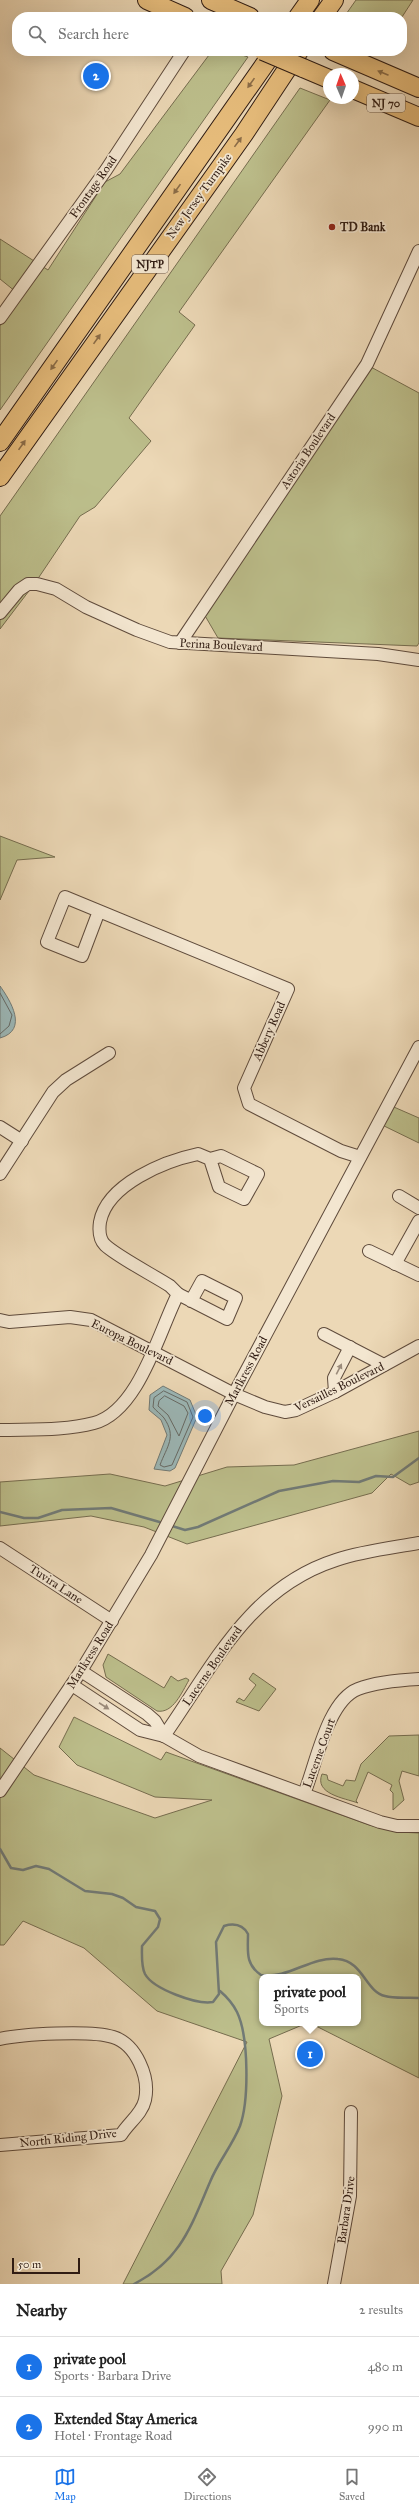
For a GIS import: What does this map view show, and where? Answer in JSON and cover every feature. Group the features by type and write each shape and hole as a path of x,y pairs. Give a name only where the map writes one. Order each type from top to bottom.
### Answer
{"highway":[{"path":"147,0 172,12"},
{"path":"211,0 238,12"},
{"path":"302,12 310,0"},
{"path":"326,12 334,0"},
{"name":"New Jersey Turnpike","path":"0,442 270,56"},
{"path":"287,56 301,59 323,75"},
{"name":"NJ 70","path":"345,56 419,88"},
{"name":"New Jersey Turnpike","path":"0,477 244,134 301,59"},
{"name":"NJ 70","path":"359,92 419,117"}],"street":[{"path":"229,0 242,12"},
{"name":"Frontage Road","path":"0,318 106,170 179,56"},
{"name":"Astoria Boulevard","path":"180,643 368,364 419,251"},
{"name":"Perina Boulevard","path":"0,613 19,590 28,584 37,584 56,589 86,607 137,630 180,643 378,654 419,660"},
{"name":"Abbery Road","path":"100,911 82,956 47,942 65,897 100,911 288,989 244,1088 249,1104 341,1151 360,1157"},
{"name":"Marlkress Road","path":"0,1791 81,1671 158,1541 234,1394 419,1047"},
{"path":"0,1174 52,1092 66,1080 109,1053"},
{"path":"0,1127 22,1140"},
{"path":"191,1300 178,1294 170,1286 105,1244 99,1228 101,1217 110,1200 119,1188 152,1170 198,1154 210,1159"},
{"path":"399,1196 419,1208"},
{"path":"395,1264 419,1222"},
{"path":"370,1251 419,1275"},
{"path":"0,1430 70,1427 94,1423 111,1416 127,1399 154,1351 178,1294"},
{"name":"Europa Boulevard","path":"0,1320 9,1322 70,1317 91,1320 154,1351 234,1394"},
{"path":"324,1334 384,1365"},
{"name":"Versailles Boulevard","path":"234,1394 265,1408 284,1412 296,1410 335,1392 419,1346"},
{"path":"335,1392 334,1378 350,1347"},
{"name":"Lucerne Boulevard","path":"164,1736 232,1635 272,1594 295,1579 332,1561 364,1553 419,1543"},
{"name":"Tuvira Lane","path":"0,1548 112,1621"},
{"path":"81,1671 151,1717 164,1736"},
{"name":"Lucerne Court","path":"304,1794 329,1723 342,1700 352,1692 366,1687 419,1678"},
{"path":"72,1685 140,1730 164,1736 199,1756 389,1824 419,1826"},
{"name":"North Riding Drive","path":"0,2039 16,2035 94,2034 113,2037 134,2052 142,2068 146,2085 145,2100 141,2109 121,2135 0,2145"},
{"name":"Barbara Drive","path":"334,2284 350,2196 351,2112"}],"green space":[{"path":"356,0 413,0 405,12 348,12"},
{"path":"208,56 248,57 0,410 0,326 21,296 0,279 0,239 48,270 105,182 120,174"},
{"path":"300,88 323,97 323,104 327,104 179,312 195,325 129,418 151,441 95,507 80,516 35,583 0,629 0,516"},
{"path":"369,366 419,393 419,643 417,646 218,638 204,614"},
{"path":"0,836 55,857 17,860 0,900"},
{"path":"387,1104 419,1118 419,1143 378,1123"},
{"path":"419,1431 419,1482 410,1485 391,1474 372,1493 187,1544 144,1527 91,1516 0,1526 0,1482 110,1474 165,1486 227,1467 294,1465"},
{"path":"108,1654 164,1688 171,1676 178,1681 186,1678 189,1680 180,1696 172,1706 163,1711 157,1711 106,1677 103,1665"},
{"path":"253,1673 276,1689 259,1711 236,1702 239,1698 244,1701 256,1685 249,1679"},
{"path":"74,1717 161,1760 166,1752 369,1825 398,1832 419,1833 419,2078 316,2026 361,2026 361,1974 259,1974 259,2026 300,2026 269,2039 282,2096 253,2215 221,2271 222,2284 123,2284 247,2042 157,2011 84,1948 23,1921 4,1945 0,1945 0,1748 34,1775 155,1818 212,1800 155,1797 77,1765 59,1747"},
{"path":"419,1735 419,1776 402,1771 399,1781 404,1800 393,1810 393,1793 390,1790 392,1785 368,1772 356,1801 358,1803 338,1797 326,1791 322,1786 322,1774 327,1775 328,1780 343,1786 346,1780 355,1781 361,1764 389,1736"}],"water":[{"path":"0,986 12,1006 15,1014 15,1022 14,1028 9,1034 0,1038"},
{"path":"163,1386 190,1400 197,1417 175,1468 170,1471 154,1469 167,1435 161,1420 149,1410 150,1395"}],"waterway":[{"path":"169,1525 185,1530 198,1527 279,1491 333,1481 359,1482 376,1476 393,1477 419,1458"},
{"path":"0,1512 24,1518 38,1518 62,1510 111,1508 163,1523"},
{"path":"0,1849 11,1868 23,1870 36,1866 49,1869 85,1891 112,1894 123,1898 136,1907 155,1911 160,1919 158,1927 142,1946 143,1967 145,1974 150,1980 176,1995 197,2001 213,2002 219,1994 216,1942 224,1926 238,1926 246,1931 248,1934 248,1957 252,1966 260,1974"},
{"path":"281,1974 319,1961 338,1959 353,1965 373,1989 385,1996 419,1998"},
{"path":"134,2284 150,2275 174,2253 190,2227 213,2175 240,2126 243,2115 246,2086 246,2052 244,2037 241,2023 234,2006 220,1991"}],"place":[{"name":"Extended Stay America","path":"96,76"},
{"name":"TD Bank","path":"332,227"},
{"name":"private pool","path":"310,2054"}]}
